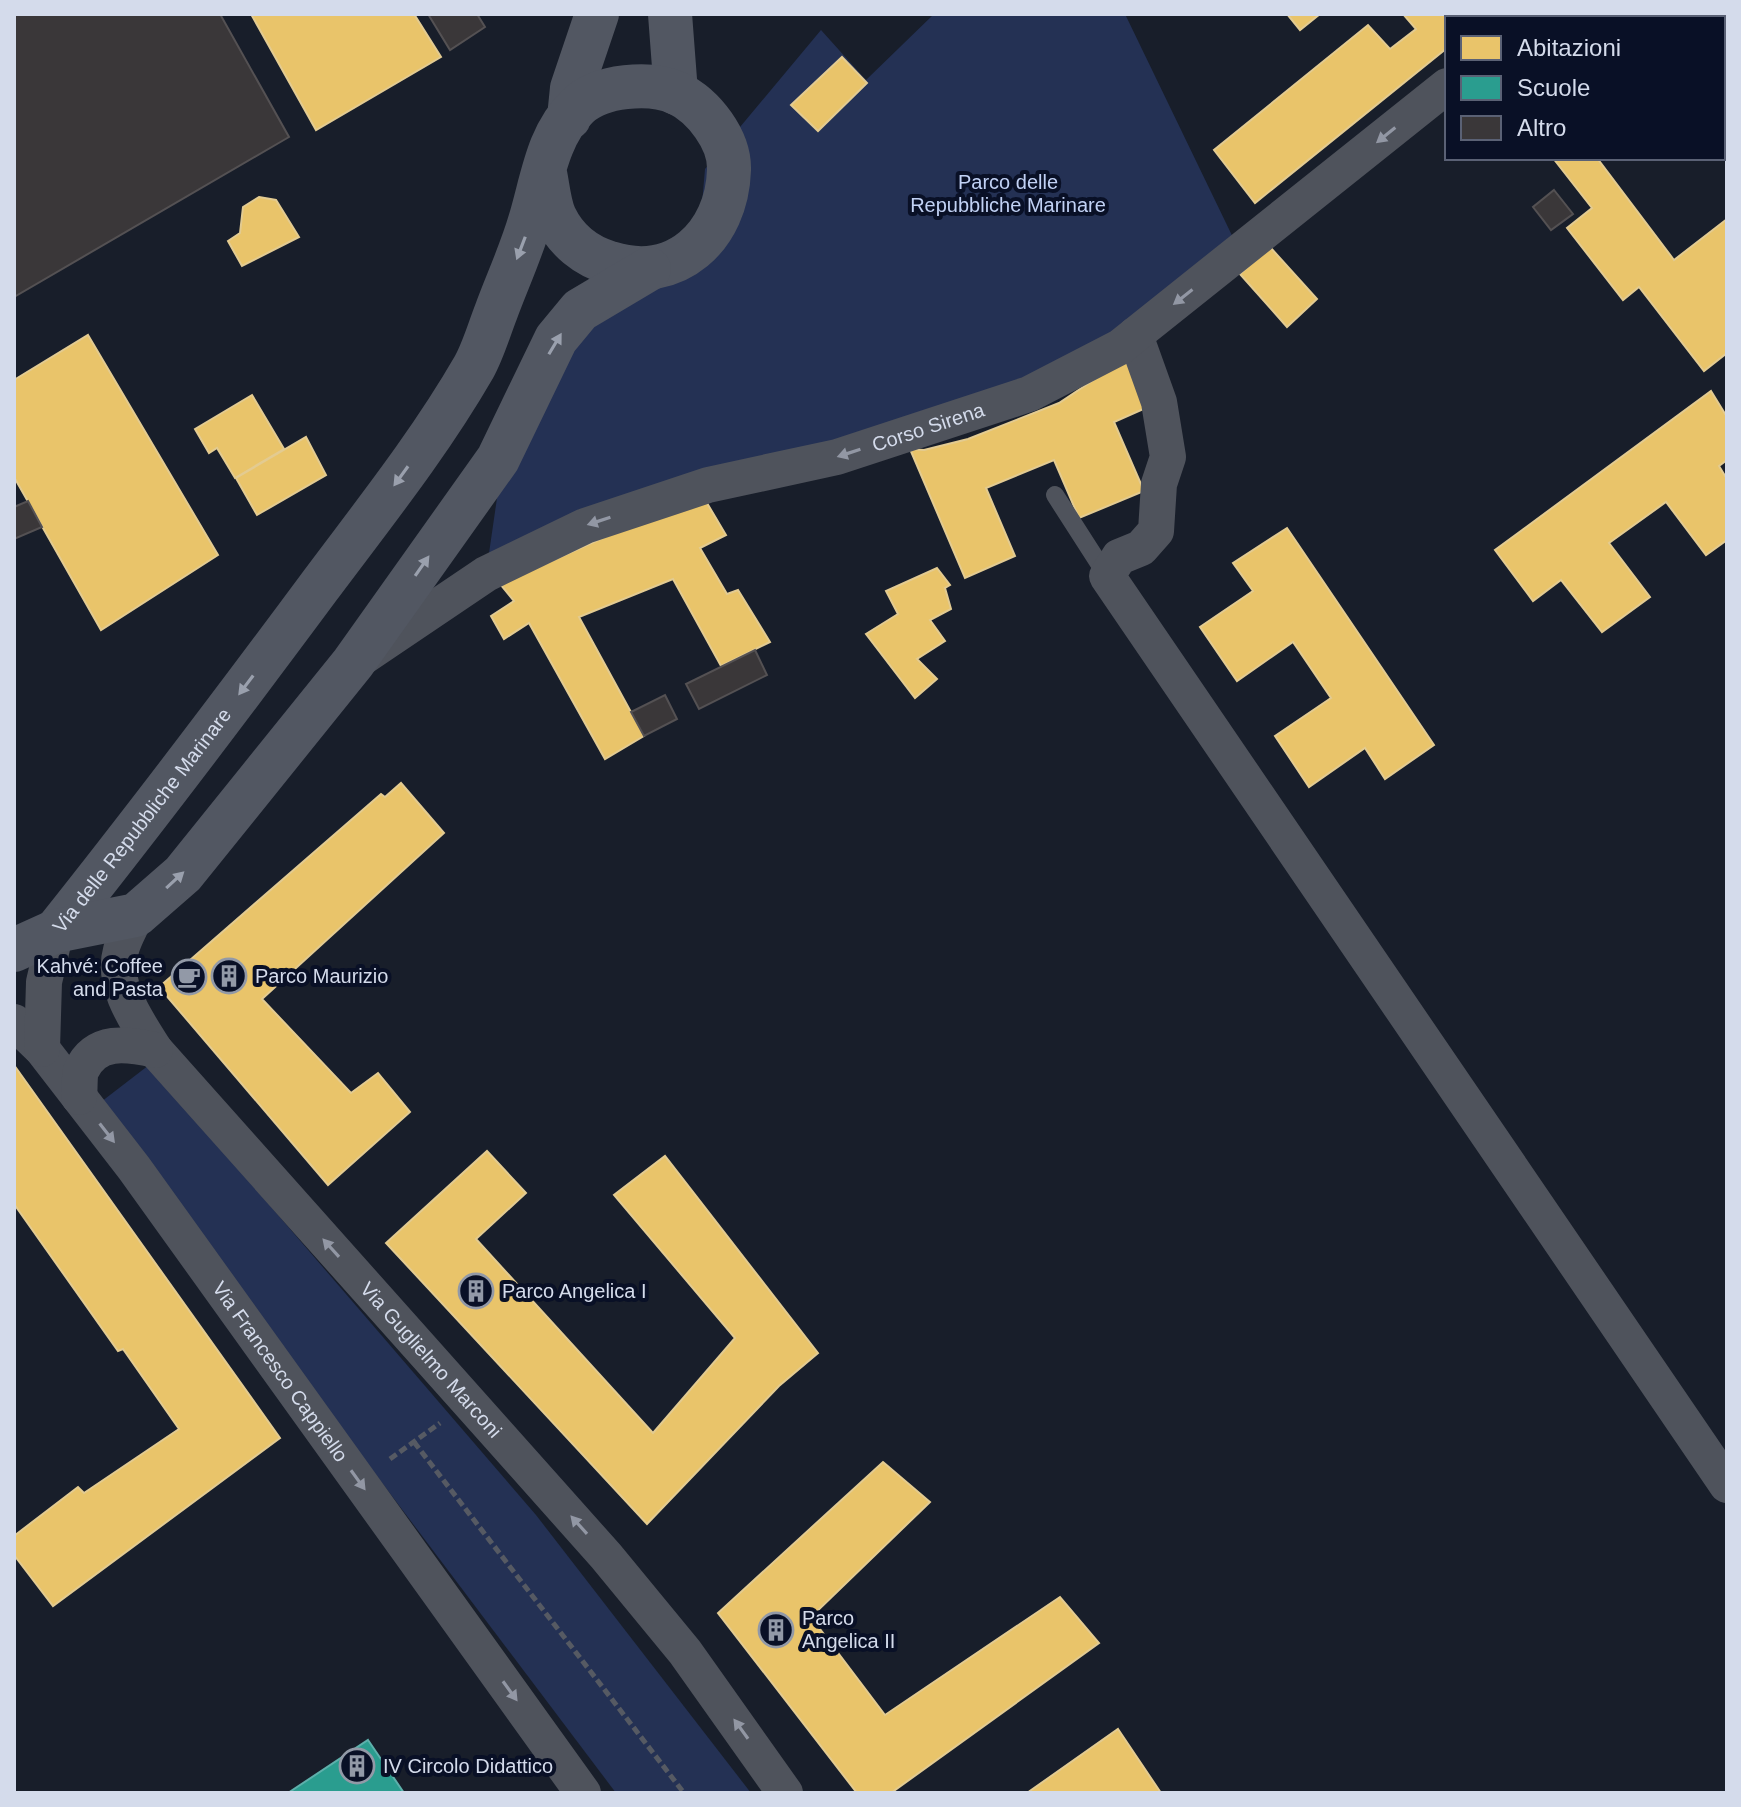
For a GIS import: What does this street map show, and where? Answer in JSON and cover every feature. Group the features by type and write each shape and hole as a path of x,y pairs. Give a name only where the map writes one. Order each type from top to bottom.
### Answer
{"main road":[{"path":"569,118 572,88 597,14"},
{"path":"670,14 676,93"},
{"path":"629,85 676,93 707,116 720,134 729,167 723,211 701,244 678,260 649,269 629,269 593,258 569,239 553,215 545,173 555,135 579,105 598,93 629,85"},
{"name":"Via delle Repubbliche Marinare","path":"56,931 167,791 407,468 475,365 527,232 545,173"},
{"name":"Via delle Repubbliche Marinare","path":"56,931 136,915 183,874 353,663 498,459 556,339 580,310 649,269"},
{"path":"14,950 56,931"}],"street":[{"name":"Corso Sirena","path":"353,663 486,574 585,526 708,485 837,457 1029,394 1120,347 1445,88"},
{"path":"1135,335 1159,402 1168,457 1159,484 1156,531 1141,548 1119,557 1107,576 1727,1485"},
{"name":"Via Guglielmo Marconi","path":"136,915 120,953 120,980 130,1010 155,1050 606,1556 685,1652 785,1793"},
{"path":"42,1049 44,982 56,931"},
{"name":"Via Francesco Cappiello","path":"14,1022 42,1049 134,1168 583,1793"},
{"path":"79,1097 81,1071 98,1051 122,1043 155,1050"}],"lane":[{"path":"1055,495 1107,576"}],"path":[{"path":"382,1465 444,1421"},
{"path":"414,1442 684,1793"}],"green space":[{"name":"Parco delle Repubbliche Marinare","path":"934,14 1125,14 1240,252 1029,394 486,574 497,498 560,361 594,320 652,281 702,204 705,169 821,30 866,80"},
{"path":"149,1065 536,1515 751,1793 616,1793 97,1105"}],"building: Abitazioni":[{"path":"251,14 414,14 441,57 316,130"},
{"path":"1287,14 1320,14 1300,30"},
{"path":"1403,14 1489,14 1445,16 1445,50 1255,203 1214,150 1368,25 1390,49 1416,29"},
{"path":"1550,14 1667,14 1666,16 1548,16"},
{"path":"842,57 867,83 818,131 791,105"},
{"path":"1555,160 1599,160 1674,260 1727,219 1727,353 1704,371 1639,287 1623,300 1567,228 1592,208"},
{"path":"259,197 276,200 299,237 242,266 228,241 240,233 243,207"},
{"path":"1270,247 1317,299 1287,327 1240,274"},
{"path":"88,335 218,555 101,630 14,477 14,380"},
{"path":"1125,359 1148,407 1114,422 1144,491 1079,518 1054,460 986,488 1015,556 965,578 910,449 924,450 968,439 1059,403"},
{"path":"1711,391 1727,417 1727,460 1719,466 1727,479 1727,540 1706,555 1666,502 1609,543 1650,597 1602,632 1561,580 1533,601 1495,550"},
{"path":"252,395 284,449 235,478 217,448 209,453 195,429"},
{"path":"306,437 326,475 257,515 236,478"},
{"path":"704,498 726,535 700,548 727,594 738,590 770,642 721,666 673,579 579,617 644,736 605,759 529,623 504,639 491,616 514,601 500,584 670,508"},
{"path":"1287,528 1434,745 1385,779 1365,748 1309,787 1275,736 1331,698 1293,642 1237,681 1200,627 1253,591 1233,563"},
{"path":"937,568 950,585 945,588 951,609 930,620 945,641 917,659 937,679 915,698 866,634 898,614 886,591"},
{"name":"Parco Maurizio","path":"401,783 444,833 262,999 351,1093 378,1073 410,1112 328,1185 159,987 381,794 385,797"},
{"path":"14,1065 280,1438 53,1606 14,1555 14,1536 78,1487 84,1493 179,1429 123,1349 118,1351 14,1204"},
{"name":"Parco Angelica I","path":"487,1151 526,1193 476,1239 653,1433 735,1338 614,1195 665,1156 818,1353 779,1386 647,1524 386,1243"},
{"name":"Parco Angelica II","path":"883,1462 930,1502 811,1617 885,1715 1060,1597 1099,1643 891,1793 857,1793 718,1613"},
{"path":"1118,1729 1161,1793 1027,1793"}],"building: Scuole":[{"name":"IV Circolo Didattico","path":"368,1740 404,1793 288,1793"}],"building: Altro":[{"path":"14,14 220,14 289,137 14,297"},
{"path":"428,14 477,14 485,27 450,50"},
{"path":"1554,190 1573,214 1551,230 1533,207"},
{"path":"28,501 42,527 14,539 14,507"},
{"path":"755,650 767,675 699,709 686,684"},
{"path":"665,695 677,719 644,736 631,712"}],"place":[{"name":"Parco Maurizio","path":"229,976"},
{"name":"Kahvé: Coffee and Pasta","path":"189,977"},
{"name":"Parco Angelica I","path":"476,1291"},
{"name":"Parco Angelica II","path":"776,1630"},
{"name":"IV Circolo Didattico","path":"357,1766"}]}
